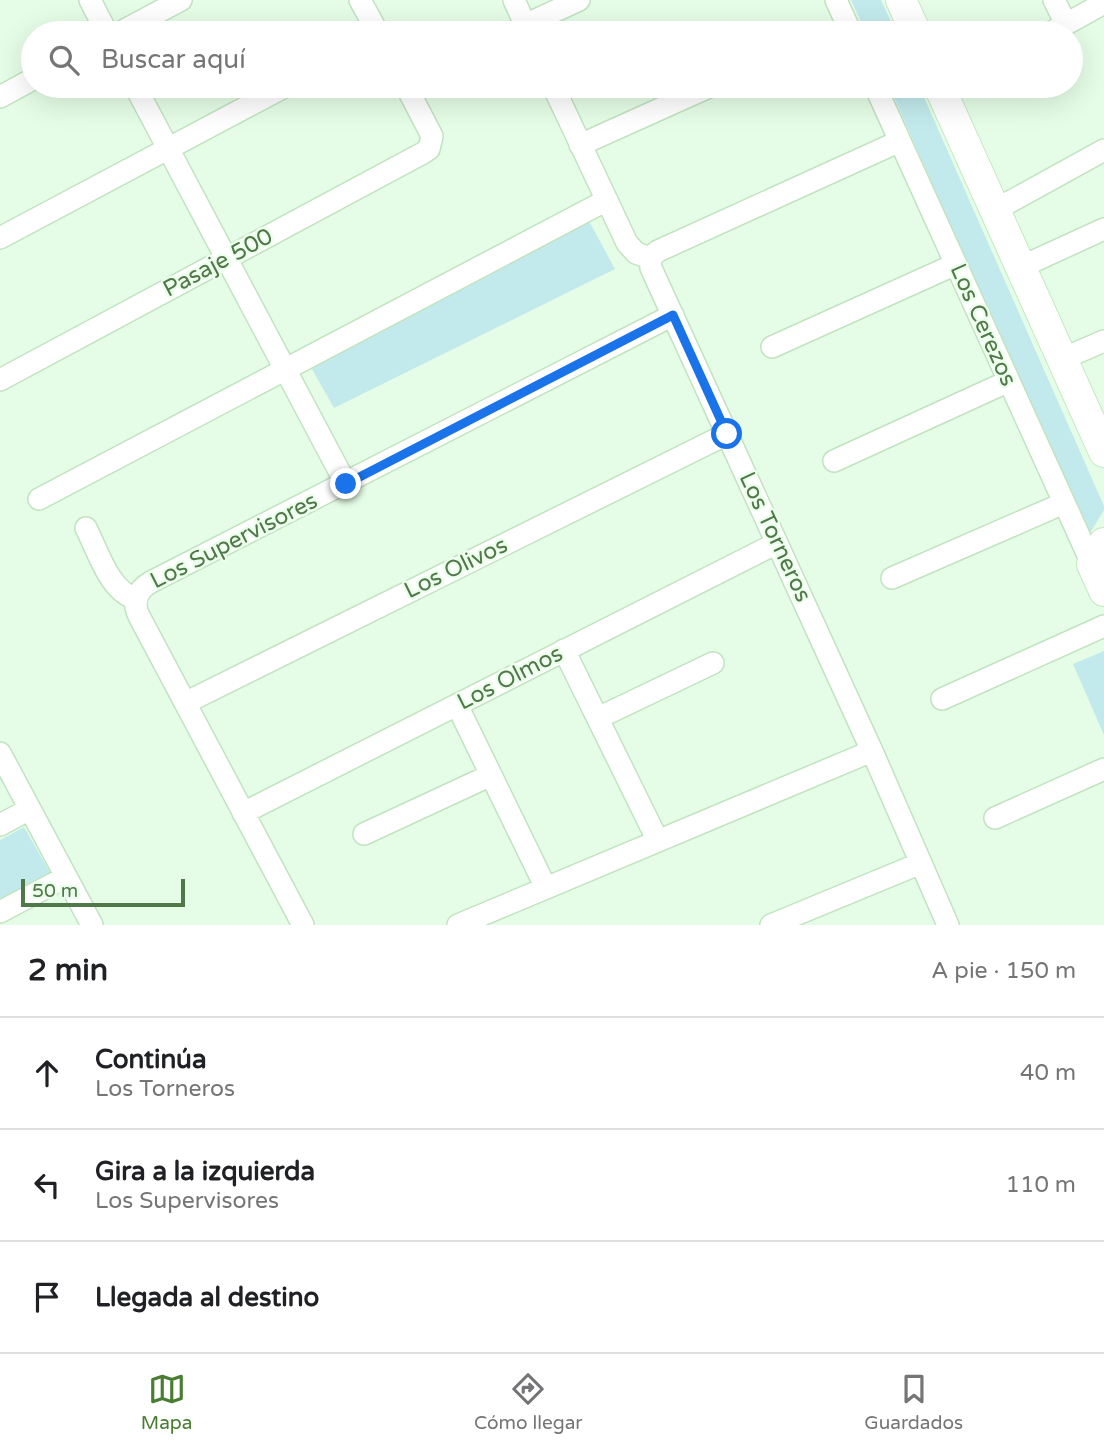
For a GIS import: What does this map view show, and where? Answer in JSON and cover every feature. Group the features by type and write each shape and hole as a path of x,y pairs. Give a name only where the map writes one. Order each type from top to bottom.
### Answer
{"street":[{"path":"90,0 101,21"},
{"path":"142,21 181,0"},
{"path":"360,0 371,21"},
{"path":"514,0 523,21"},
{"path":"541,21 579,0"},
{"path":"836,0 845,21"},
{"path":"901,0 911,21"},
{"path":"1054,0 1057,21"},
{"path":"1072,21 1104,3"},
{"path":"0,97 21,86"},
{"path":"141,98 346,484"},
{"path":"0,238 264,98"},
{"name":"Pasaje 500","path":"0,380 424,153 432,143 430,130 413,98"},
{"name":"Los Torneros","path":"558,98 631,248 642,257 650,258 651,268 872,751 948,925"},
{"path":"580,145 684,98"},
{"name":"Los Cerezos","path":"880,98 1064,503 1098,554 1104,591"},
{"path":"950,98 995,210 1104,452"},
{"path":"650,258 657,251 900,141"},
{"path":"995,210 1104,150"},
{"path":"39,499 607,200"},
{"path":"1021,267 1104,229"},
{"path":"772,347 956,264"},
{"name":"Los Supervisores","path":"136,599 144,586 673,315"},
{"path":"1062,359 1104,341"},
{"path":"834,461 1009,381"},
{"name":"Los Olivos","path":"185,703 727,434"},
{"path":"891,578 1064,503"},
{"path":"86,528 117,587 136,599 139,616 303,925"},
{"name":"Los Olmos","path":"243,813 777,543"},
{"path":"942,699 1104,626"},
{"path":"564,650 658,841"},
{"path":"598,718 713,663"},
{"path":"457,705 546,888"},
{"path":"458,925 872,751"},
{"path":"0,753 92,925"},
{"path":"995,818 1104,769"},
{"path":"364,834 491,775"},
{"path":"0,825 30,809"},
{"path":"771,925 921,863"},
{"path":"0,912 66,877"}],"shaded area":[{"path":"851,0 881,0 891,21 861,21"},
{"path":"894,98 924,98 1104,506 1090,533 1081,520"},
{"path":"589,221 615,269 334,408 309,364"},
{"path":"1104,651 1104,735 1073,664"},
{"path":"24,827 51,874 0,901 0,840"}],"route":[{"path":"346,484 673,315 727,434"}]}
